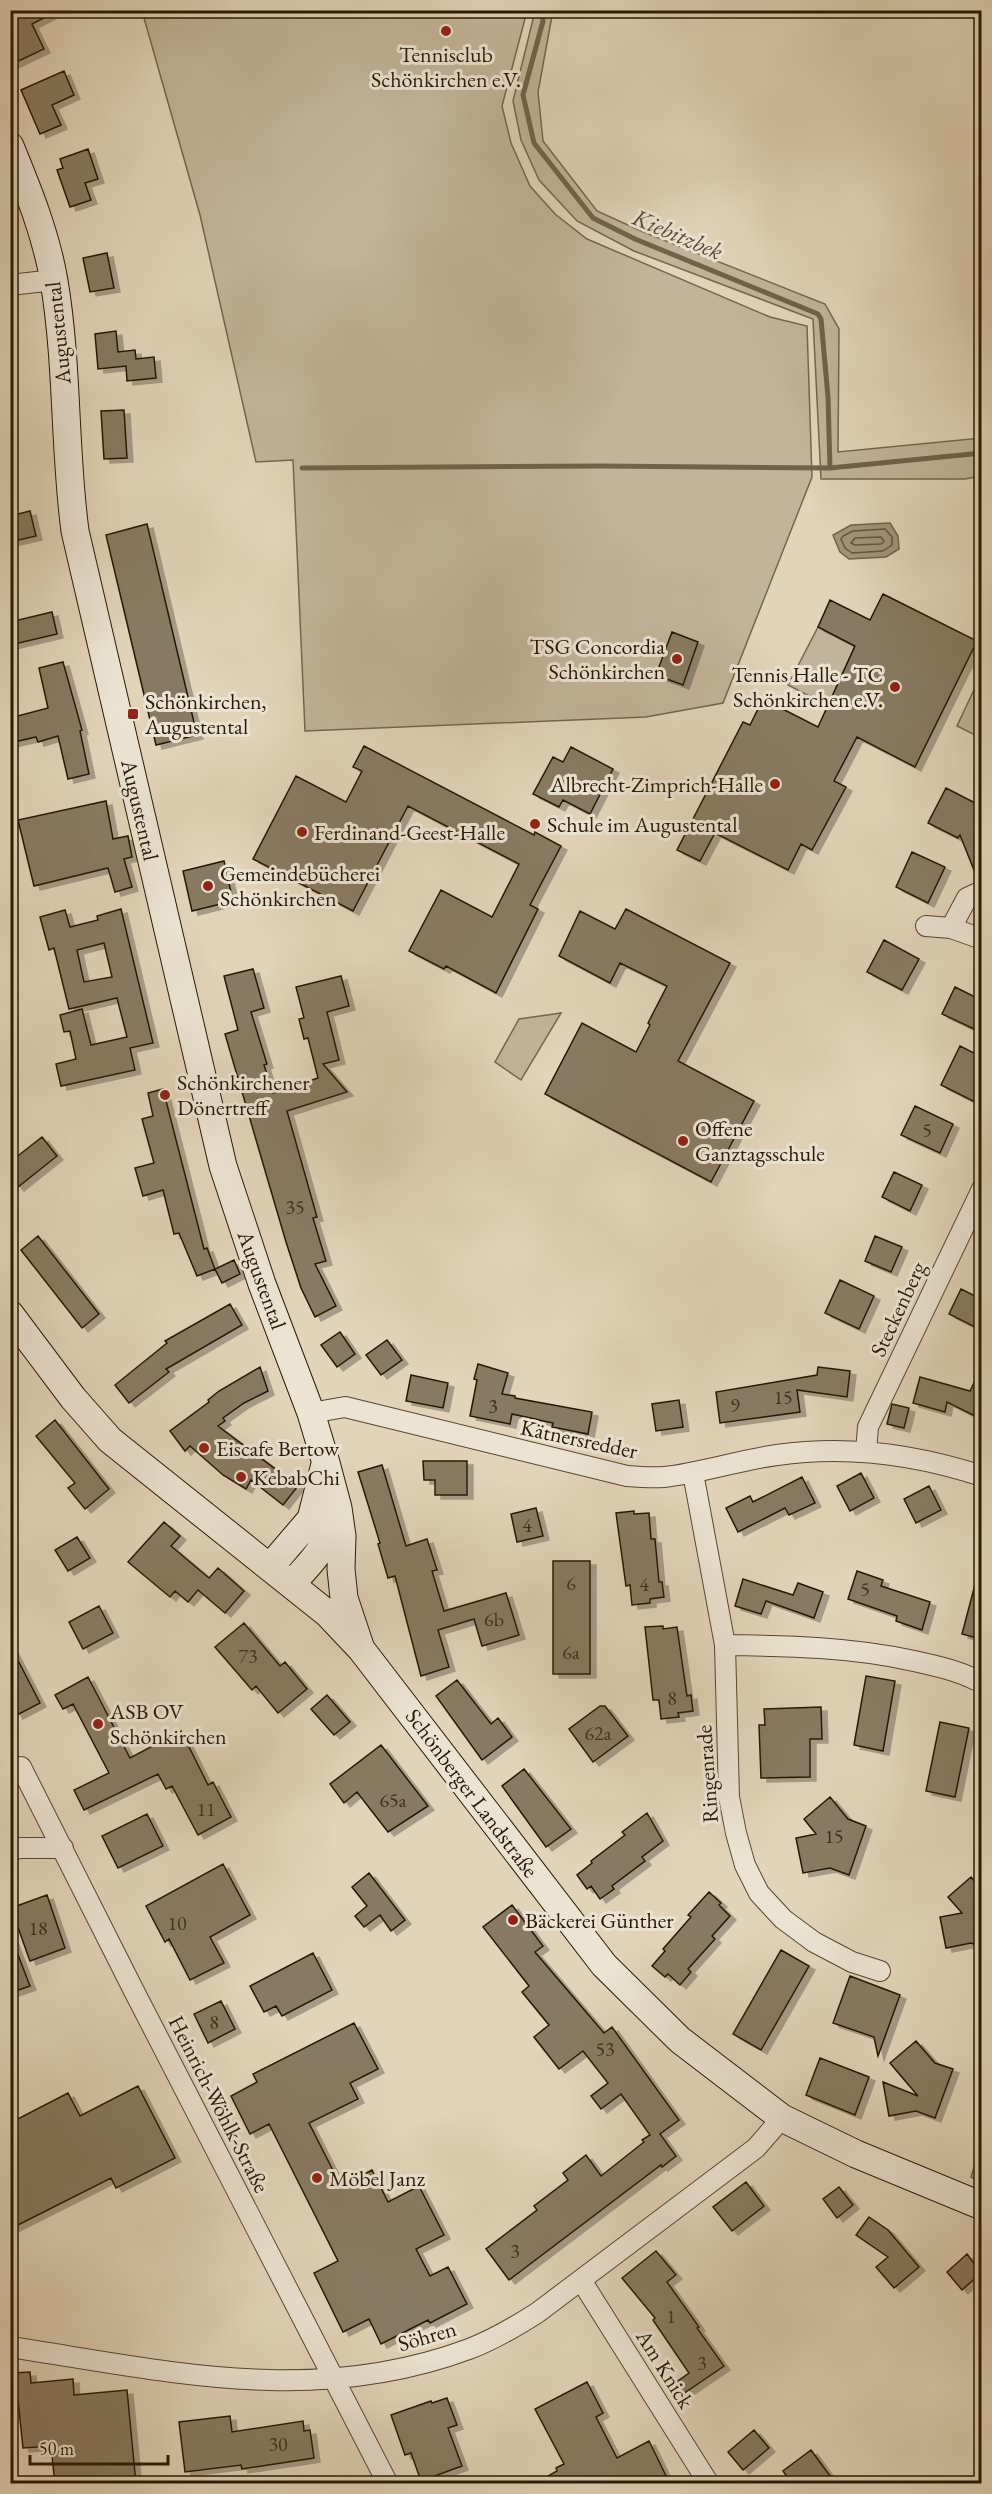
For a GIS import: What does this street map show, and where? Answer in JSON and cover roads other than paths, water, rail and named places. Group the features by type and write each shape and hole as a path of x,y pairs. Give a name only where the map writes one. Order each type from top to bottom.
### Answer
{"street":[{"name":"Augustental","path":"10,146 38,215 54,280 61,344 70,497 85,575 223,1166 262,1284 311,1413 326,1463 338,1508 342,1536 341,1569 344,1598 361,1648"},
{"path":"10,285 54,280"},
{"path":"951,928 967,898 981,891"},
{"path":"926,926 951,928 981,939"},
{"name":"Steckenberg","path":"866,1451 868,1427 981,1189"},
{"name":"Schönberger Landstraße","path":"10,1314 73,1398 110,1440 328,1614 361,1648 604,1965 680,2040 782,2118 856,2154 981,2206"},
{"name":"Kätnersredder","path":"311,1413 345,1407 627,1476 661,1478 774,1455 806,1451 866,1451 931,1461 981,1476"},
{"path":"270,1567 311,1519 326,1463"},
{"name":"Ringenrade","path":"693,1473 725,1645 729,1797 745,1865 759,1893 783,1919 814,1942 852,1962 880,1971"},
{"path":"291,1584 318,1556 329,1538 338,1508"},
{"path":"725,1645 800,1646 873,1652 956,1670 976,1680"},
{"name":"Heinrich-Wöhlk-Straße","path":"10,1771 21,1767 388,2484"},
{"path":"10,1851 19,1848 63,1848"},
{"name":"Söhren","path":"10,2348 212,2377 263,2381 335,2380 427,2362 469,2349 502,2334 537,2313 756,2148 782,2118"},
{"name":"Am Knick","path":"581,2280 709,2484"}],"water":[{"path":"890,523 898,536 899,549 886,557 849,559 840,552 833,535 851,525"}],"waterway":[{"name":"Kiebitzbek","path":"542,10 543,21 523,95 534,143 593,218 635,239 818,314 821,319 828,397 830,468"},
{"name":"Kiebitzbek","path":"302,468 601,466 830,468 982,453"}],"place":[{"name":"Tennisclub Schönkirchen e.V.","path":"446,31"},
{"name":"TSG Concordia Schönkirchen","path":"677,659"},
{"name":"Tennis Halle - TC Schönkirchen e.V.","path":"895,687"},
{"name":"Schönkirchen, Augustental","path":"133,714"},
{"name":"Albrecht-Zimprich-Halle","path":"775,784"},
{"name":"Schule im Augustental","path":"535,824"},
{"name":"Ferdinand-Geest-Halle","path":"302,832"},
{"name":"Gemeindebücherei Schönkirchen","path":"208,886"},
{"name":"Schönkirchener Dönertreff","path":"165,1095"},
{"name":"Offene Ganztagsschule","path":"683,1141"},
{"name":"Eiscafe Bertow","path":"204,1448"},
{"name":"KebabChi","path":"241,1477"},
{"name":"ASB OV Schönkirchen","path":"98,1724"},
{"name":"Bäckerei Günther","path":"513,1920"},
{"name":"Möbel Janz","path":"317,2178"}]}
